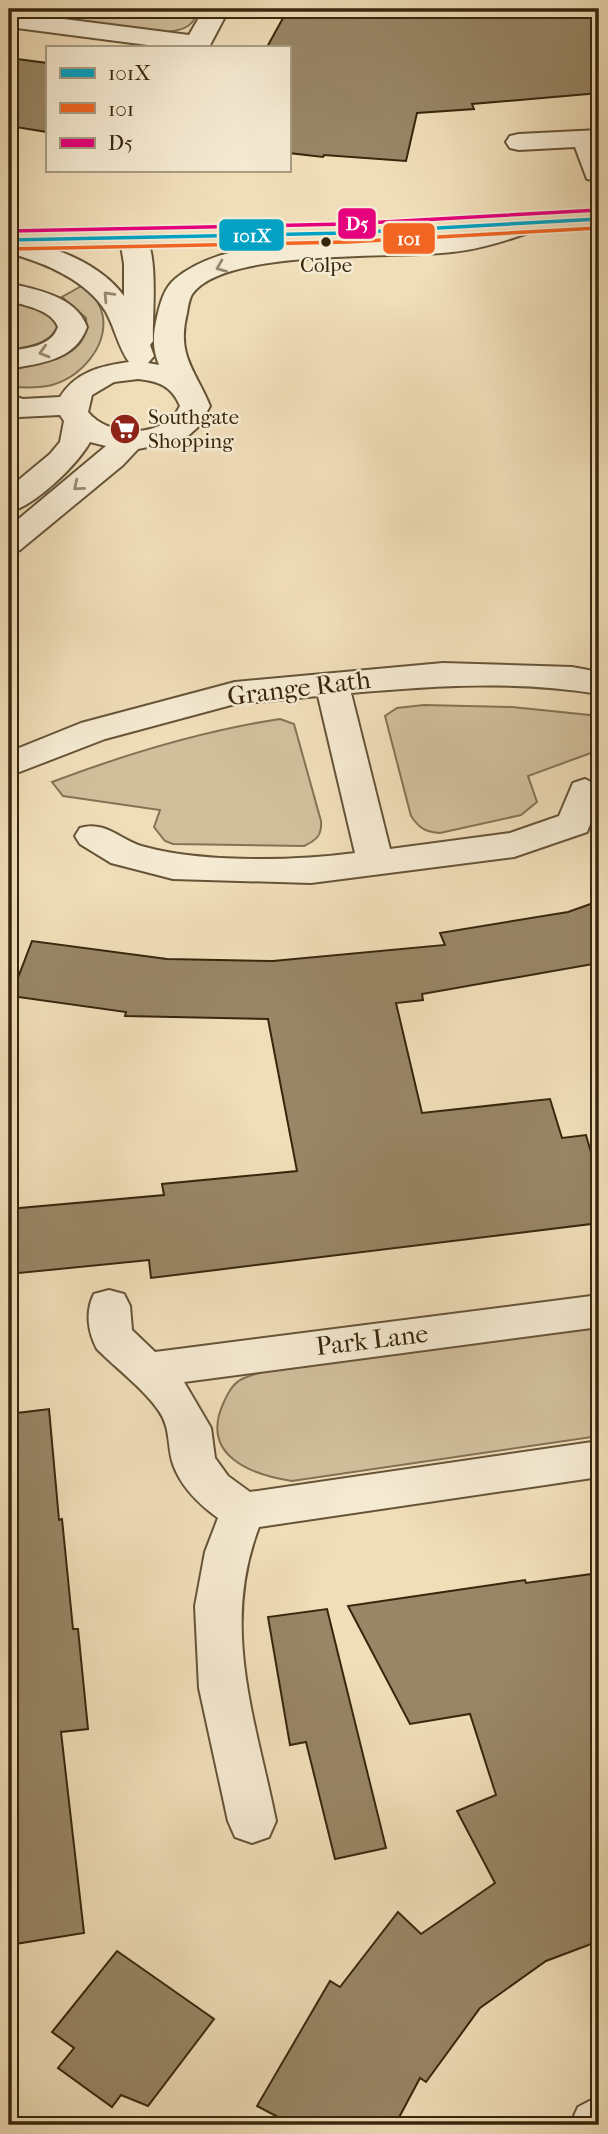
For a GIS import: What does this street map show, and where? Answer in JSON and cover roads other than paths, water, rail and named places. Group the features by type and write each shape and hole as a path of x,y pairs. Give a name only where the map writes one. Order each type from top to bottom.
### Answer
{"main road":[{"path":"9,240 347,233 599,219"}],"street":[{"path":"9,20 197,46 216,9"},
{"path":"519,142 592,138 597,173"},
{"path":"76,412 84,427 103,436 128,440 157,437 177,429 187,421 195,406 191,392 173,367 166,347 177,298 184,286 240,259 272,254 472,242 529,223"},
{"path":"134,239 138,264 138,363"},
{"path":"9,245 78,271 106,292 119,309 138,363 179,381 191,392"},
{"path":"9,292 53,306 72,323 72,332 65,342 54,350 9,360"},
{"path":"9,503 61,461 75,443 76,395 94,380 138,363"},
{"path":"9,404 19,408 76,412"},
{"path":"9,543 112,458 128,440"},
{"name":"Grange Rath","path":"9,765 93,731 235,693 443,674 572,678 599,683"},
{"path":"332,683 375,861"},
{"path":"93,836 124,854 173,867 312,871 514,845 574,824 585,791"},
{"path":"109,1306 112,1338 175,1400 189,1428 194,1463 212,1489 243,1511 599,1459"},
{"name":"Park Lane","path":"146,1370 599,1311"},
{"path":"243,1511 227,1552 218,1606 222,1688 252,1821"}],"place":[{"name":"Colpe","path":"326,242"},
{"name":"Southgate Shopping","path":"125,429"}]}
